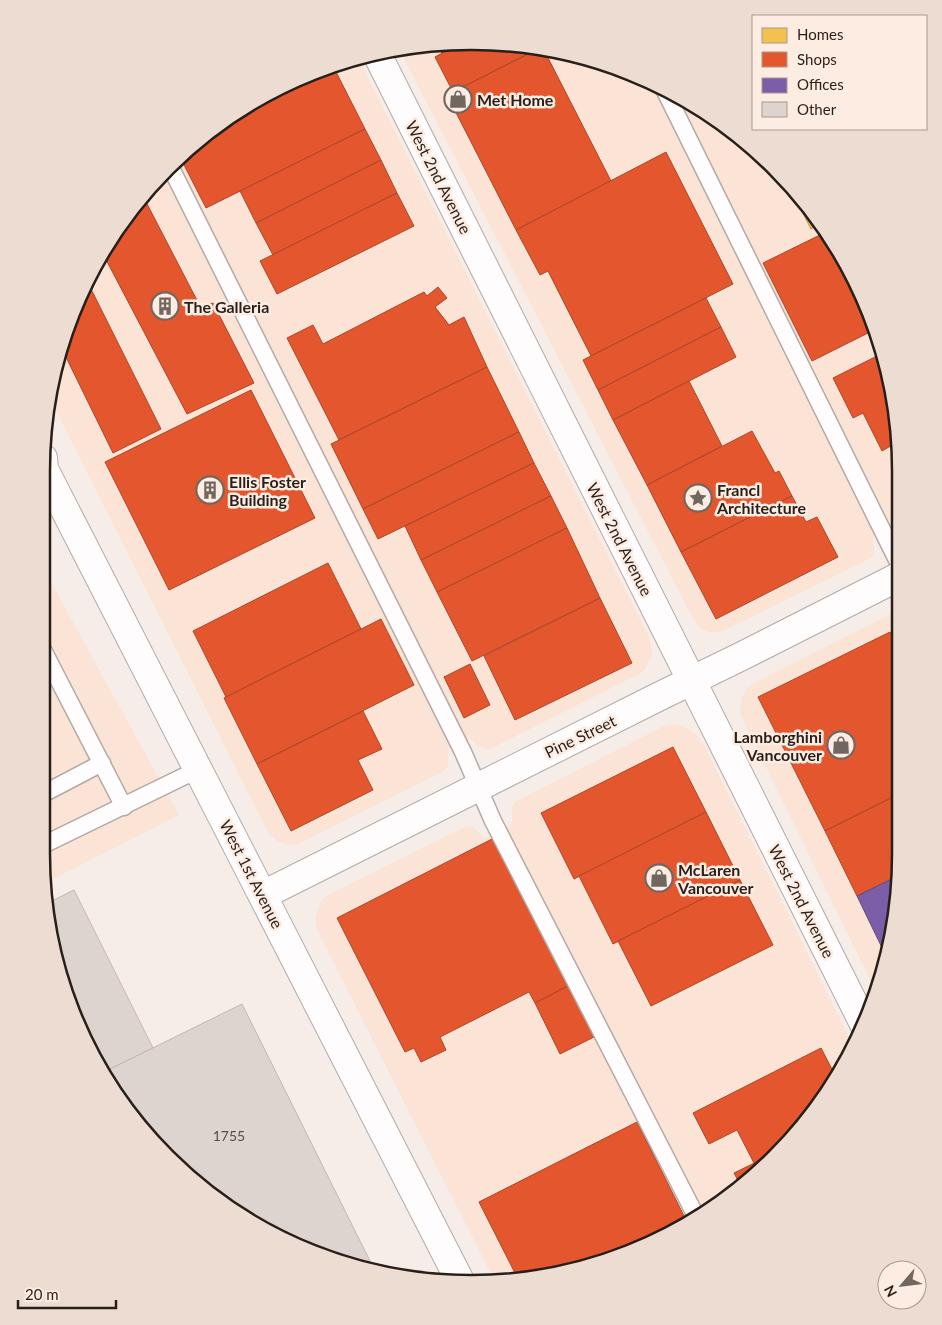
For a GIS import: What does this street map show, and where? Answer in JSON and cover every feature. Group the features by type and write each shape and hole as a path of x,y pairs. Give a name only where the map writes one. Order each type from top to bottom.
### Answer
{"street":[{"name":"West 2nd Avenue","path":"380,60 860,1016"},
{"name":"West 1st Avenue","path":"50,479 457,1274"},
{"name":"Pine Street","path":"262,895 892,580"}],"lane":[{"path":"669,99 892,550"},
{"path":"173,173 459,743 493,821 694,1211"},
{"path":"50,663 124,806"},
{"path":"50,790 102,763"},
{"path":"50,842 198,770"}],"shaded area":[{"path":"471,50 526,54 580,64 606,72 657,93 705,121 749,154 769,173 788,193 821,237 849,285 870,336 884,389 891,443 892,527 873,536 874,555 871,558 725,630 711,633 704,630 698,626 403,56"},
{"path":"361,64 649,637 652,656 644,670 639,674 488,750 470,739 448,749 448,766 444,771 298,844 291,845 277,841 269,834 55,409 64,362 72,336 93,285 121,237 154,193 193,154 237,121 261,106 310,82"},
{"path":"50,580 179,815 51,880"},
{"path":"892,614 891,882 884,936 872,983 743,720 740,710 742,697 746,689 752,684"},
{"path":"672,724 683,726 696,734 703,743 850,1038 821,1088 788,1132 749,1171 705,1204 657,1232 606,1253 553,1267 491,1274 317,930 315,918 320,902 326,896 467,826 476,829 484,839 512,824 512,806 515,802 664,726"}],"building: Homes":[{"path":"802,211 814,227 811,229"}],"building: Shops":[{"path":"471,50 528,54 453,92 435,57 446,51"},
{"path":"528,54 548,57 611,181 516,230 447,95"},
{"path":"336,72 365,129 206,208 183,163 215,137 261,106 285,93"},
{"path":"365,129 381,160 256,223 240,191"},
{"path":"666,152 733,284 591,356 548,271 540,275 516,230"},
{"path":"381,160 397,193 273,255 256,223"},
{"path":"397,193 414,226 277,294 260,261"},
{"name":"The Galleria","path":"146,203 201,308 213,303 254,383 187,414 106,260"},
{"path":"820,235 849,285 869,333 812,361 763,263"},
{"path":"438,287 447,298 435,307 449,325 464,317 487,367 339,440 287,338 313,325 323,344 424,292 427,296"},
{"path":"91,289 161,429 113,453 66,356"},
{"path":"706,298 721,327 598,390 583,360"},
{"path":"721,327 736,357 613,420 598,390"},
{"path":"876,356 884,389 891,446 882,451 863,413 853,418 833,378"},
{"path":"487,367 519,432 363,509 331,444"},
{"path":"689,381 722,446 647,485 613,420"},
{"name":"Ellis Foster Building","path":"251,390 315,518 169,590 105,462"},
{"path":"752,431 775,473 779,471 792,496 681,552 647,485"},
{"path":"519,432 534,463 378,539 363,509"},
{"path":"534,463 551,496 421,560 405,526"},
{"path":"551,496 567,528 437,592 421,560"},
{"path":"792,496 806,522 817,517 838,557 716,619 681,552"},
{"path":"567,528 600,598 472,661 437,592"},
{"path":"328,563 361,629 226,697 193,631"},
{"path":"600,598 632,663 515,720 484,656"},
{"path":"381,619 414,685 257,764 224,698"},
{"name":"Lamborghini Vancouver","path":"890,632 892,636 892,798 825,831 758,697"},
{"path":"470,664 490,705 464,718 444,677"},
{"path":"363,711 382,749 358,760 373,790 291,831 257,764"},
{"path":"673,747 706,812 574,879 541,813"},
{"path":"892,798 891,879 857,896 825,831"},
{"name":"McLaren Vancouver","path":"706,812 740,880 613,944 579,876"},
{"path":"494,838 568,986 535,1003 529,992 440,1037 446,1050 421,1062 414,1048 405,1052 337,918"},
{"path":"740,880 773,945 651,1006 618,941"},
{"path":"568,986 594,1037 560,1054 535,1003"},
{"path":"821,1048 833,1070 788,1132 761,1160 754,1163 737,1130 709,1144 693,1113"},
{"path":"637,1122 685,1217 657,1232 606,1253 553,1267 515,1272 479,1202"},
{"path":"761,1160 738,1180 734,1173"}],"building: Offices":[{"path":"891,879 882,947 857,896"}],"building: Other":[{"path":"74,890 153,1048 109,1069 93,1040 72,989 58,936 53,900"},
{"path":"242,1004 371,1263 336,1253 285,1232 260,1219 215,1188 193,1171 154,1132 109,1069"}],"place":[{"name":"Met Home","path":"458,99"},
{"name":"The Galleria","path":"165,306"},
{"name":"Ellis Foster Building","path":"210,490"},
{"name":"Francl Architecture","path":"698,498"},
{"name":"Lamborghini Vancouver","path":"841,745"},
{"name":"McLaren Vancouver","path":"659,878"}]}
